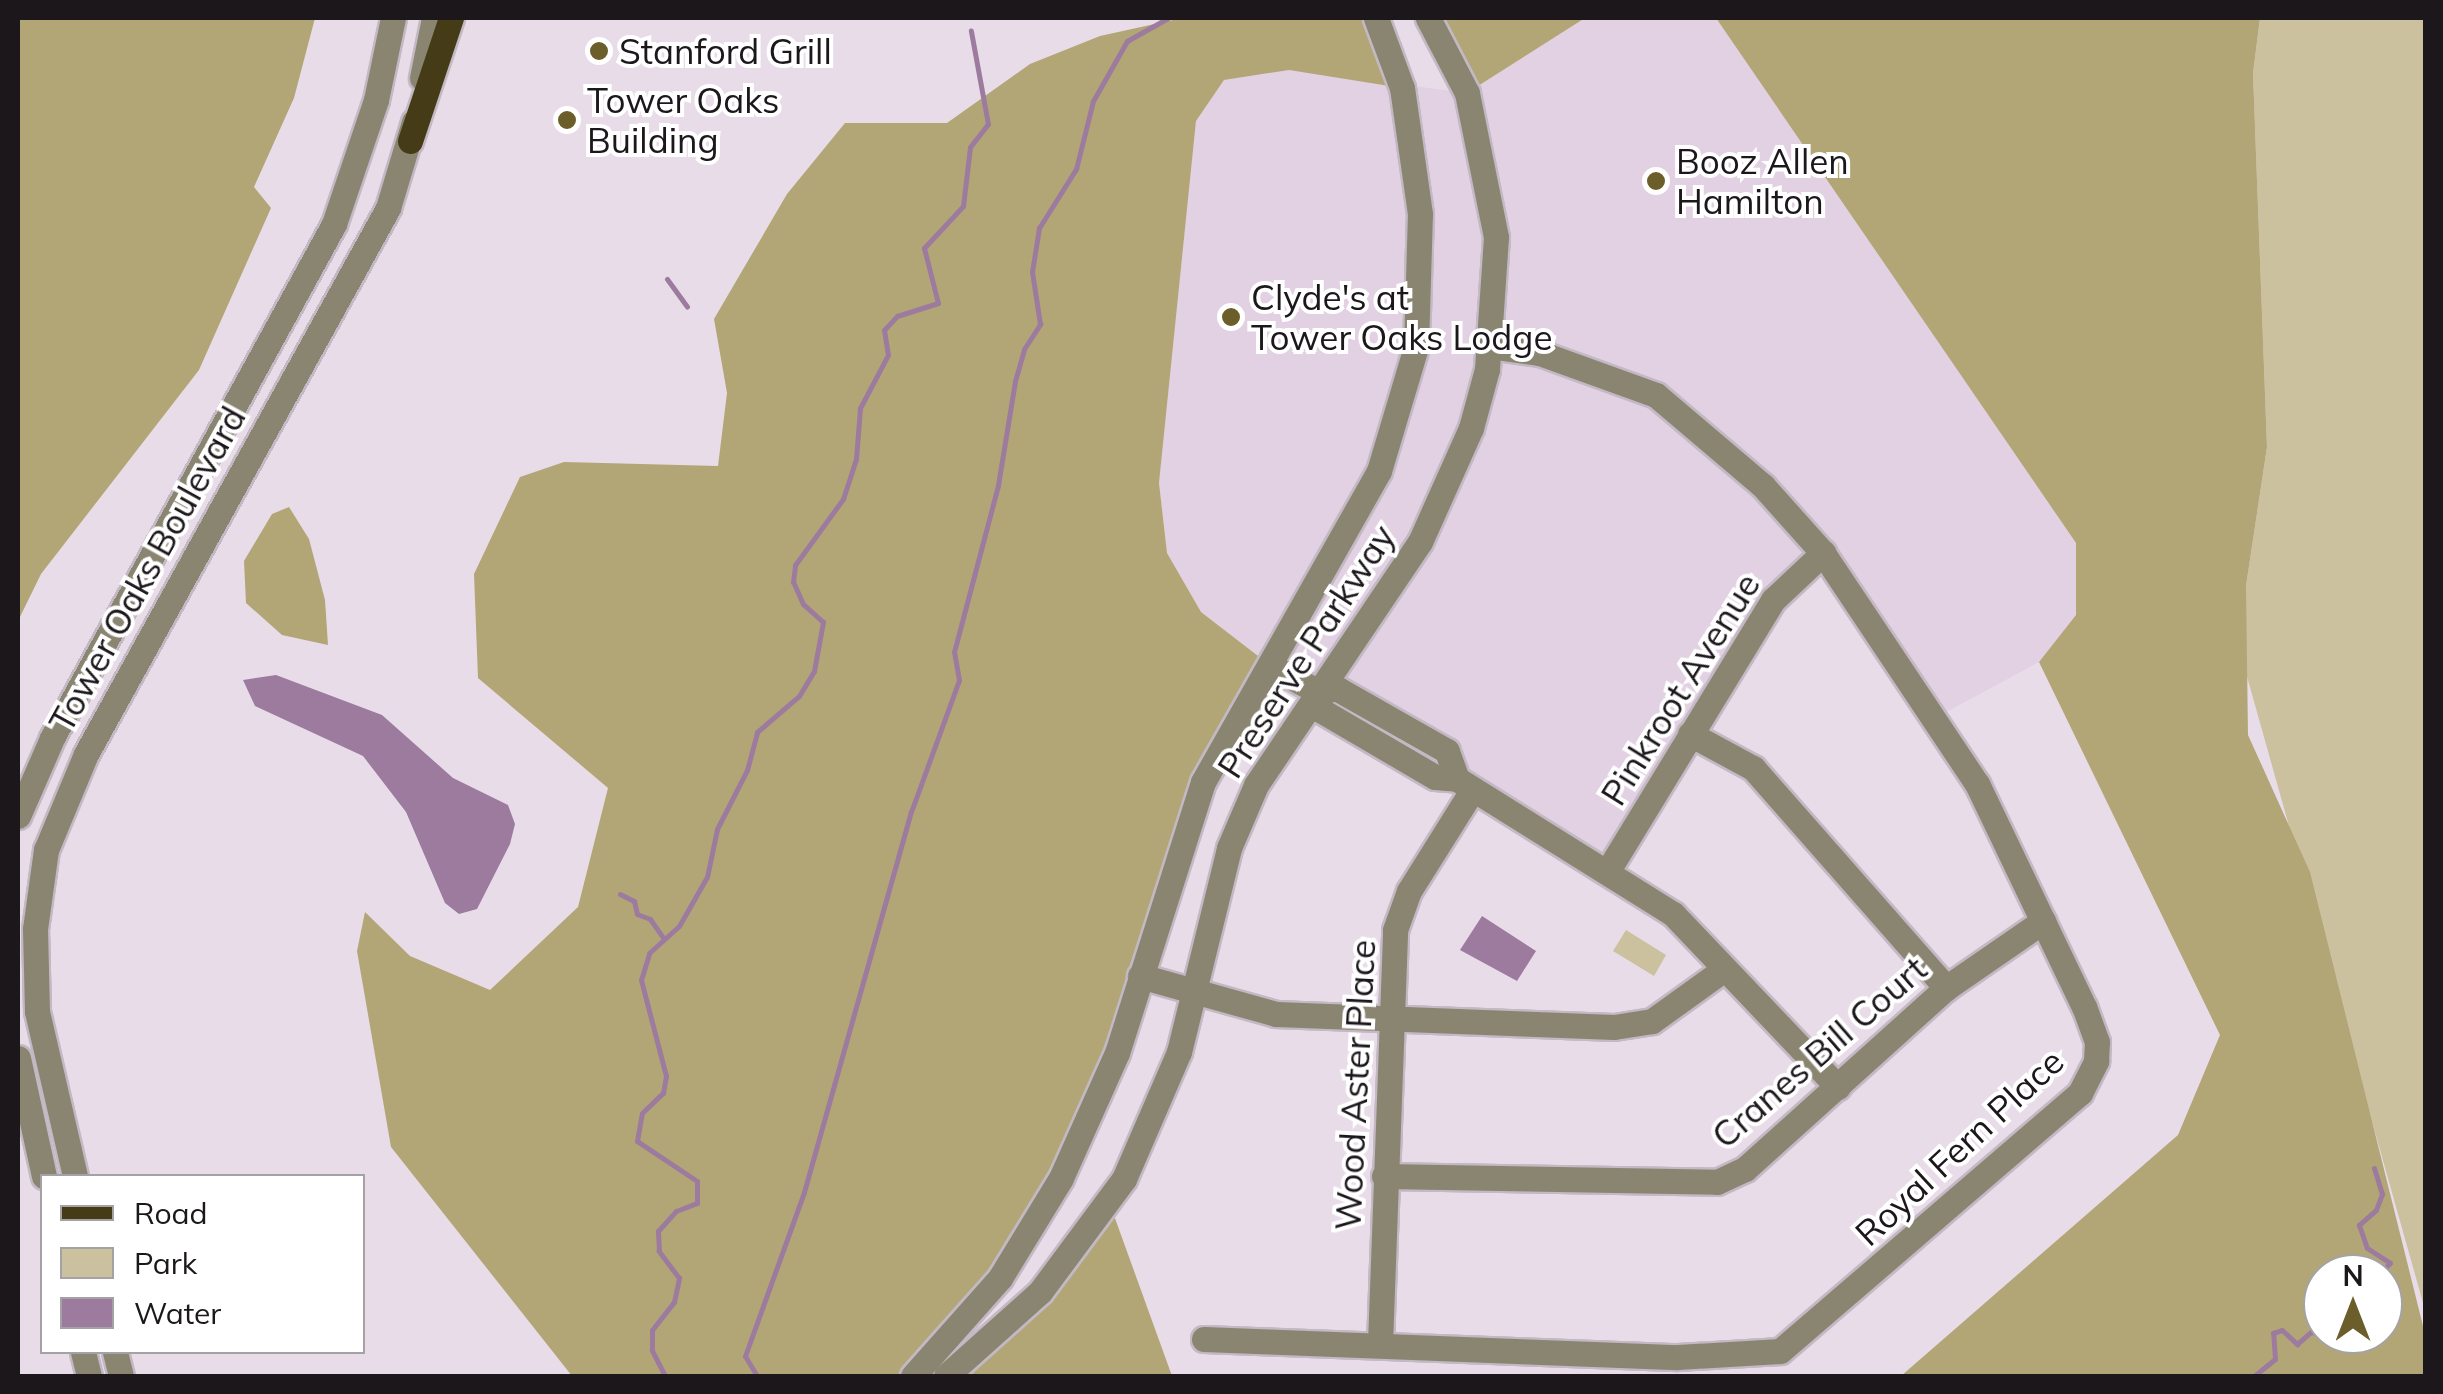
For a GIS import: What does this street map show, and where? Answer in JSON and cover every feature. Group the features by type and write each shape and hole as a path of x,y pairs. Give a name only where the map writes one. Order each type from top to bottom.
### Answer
{"main road":[{"path":"410,141 452,18"}],"street":[{"name":"Tower Oaks Boulevard","path":"18,816 52,738 334,224 376,100 393,18"},
{"name":"Tower Oaks Boulevard","path":"75,1174 36,1011 35,929 46,850 79,768 388,208 410,141 434,18"},
{"name":"Preserve Parkway","path":"914,1376 964,1322 1035,1228 1061,1178 1117,1053 1203,782 1379,472 1416,347 1420,214 1402,88 1376,18"},
{"name":"Preserve Parkway","path":"946,1376 1040,1292 1124,1179 1208,999 1230,848 1256,785 1315,690 1420,542 1471,428 1490,346 1496,237 1482,146 1467,92 1428,18"},
{"name":"Royal Fern Place","path":"1204,1339 1758,1356 1802,1338 2090,1082 2097,1042 2044,920 1950,738 1824,553 1763,486 1656,396 1540,353 1490,346"},
{"name":"Pinkroot Avenue","path":"1607,872 1773,600 1824,553"},
{"path":"1271,666 1315,690 1338,689 1447,752 1465,784 1673,914 1838,1087"},
{"path":"1690,734 1753,768 1946,988"},
{"name":"Wood Aster Place","path":"1380,1344 1395,930 1409,891 1465,784"},
{"name":"Cranes Bill Court","path":"1384,1176 1717,1182 1745,1168 1946,988 2044,920"},
{"path":"1140,976 1208,999 1276,1014 1614,1027 1652,1021 1723,970"},
{"path":"18,1058 44,1174"},
{"path":"964,1322 983,1343"}],"shaded area":[{"path":"18,18 315,18 294,98 254,187 271,208 199,370 41,574 18,621"},
{"path":"1182,18 1376,18 1402,88 1289,70 1224,80 1196,121 1159,483 1167,553 1201,612 1271,666 1238,720 1061,1178 913,1376 572,1376 391,1147 357,951 365,912 410,956 490,990 578,907 608,788 478,678 474,574 520,477 564,462 718,466 727,393 714,319 787,194 845,123 947,123 1030,64 1100,36"},
{"path":"1428,18 1585,18 1467,93"},
{"path":"1585,18 1716,18 2076,543 2076,615 2039,662 1937,717 1824,554 1798,572 1607,872 1457,779 1447,751 1271,666 1201,612 1167,553 1159,483 1196,121 1224,80 1289,70 1467,93"},
{"path":"1716,18 2260,18 2253,73 2267,447 2246,586 2248,735 2310,872 2425,1334 2425,1376 1901,1376 2178,1135 2220,1035 2039,662 2076,615 2076,543"},
{"path":"289,507 309,539 325,600 328,645 282,635 246,603 244,561 272,514"},
{"path":"1112,1210 1172,1376 946,1376"}],"green space":[{"path":"2260,18 2425,18 2425,1310 2246,673 2246,586 2267,447 2253,73"},
{"path":"1626,930 1666,955 1654,976 1613,951"}],"water":[{"path":"276,675 382,715 453,778 508,805 515,824 510,844 477,909 459,914 445,903 406,812 363,756 255,706 243,680"},
{"path":"1482,916 1536,951 1517,981 1460,950"}],"waterway":[{"path":"757,1376 745,1356 804,1192 911,812 959,680 954,652 998,485 1015,381 1024,349 1040,324 1032,272 1039,228 1076,169 1093,101 1127,41 1168,18"},
{"path":"665,1376 652,1350 652,1330 674,1302 679,1278 659,1251 658,1231 676,1211 697,1203 697,1181 637,1141 642,1113 663,1093 666,1076 641,980 649,953 679,926 707,877 717,829 747,770 757,732 799,696 814,671 823,622 803,604 793,582 795,565 843,499 856,459 860,408 888,355 884,330 897,316 938,303 924,248 963,206 970,147 988,124 971,31"},
{"path":"667,279 687,307"},
{"path":"620,894 634,901 637,914 650,919 664,939"},
{"path":"2374,1168 2382,1194 2376,1210 2359,1225 2367,1248 2376,1254"},
{"path":"2254,1376 2275,1359 2273,1333 2282,1330 2297,1344 2303,1339"}],"place":[{"name":"Stanford Grill","path":"599,51"},
{"name":"Tower Oaks Building","path":"567,120"},
{"name":"Booz Allen Hamilton","path":"1656,181"},
{"name":"Clyde's at Tower Oaks Lodge","path":"1231,317"}]}
